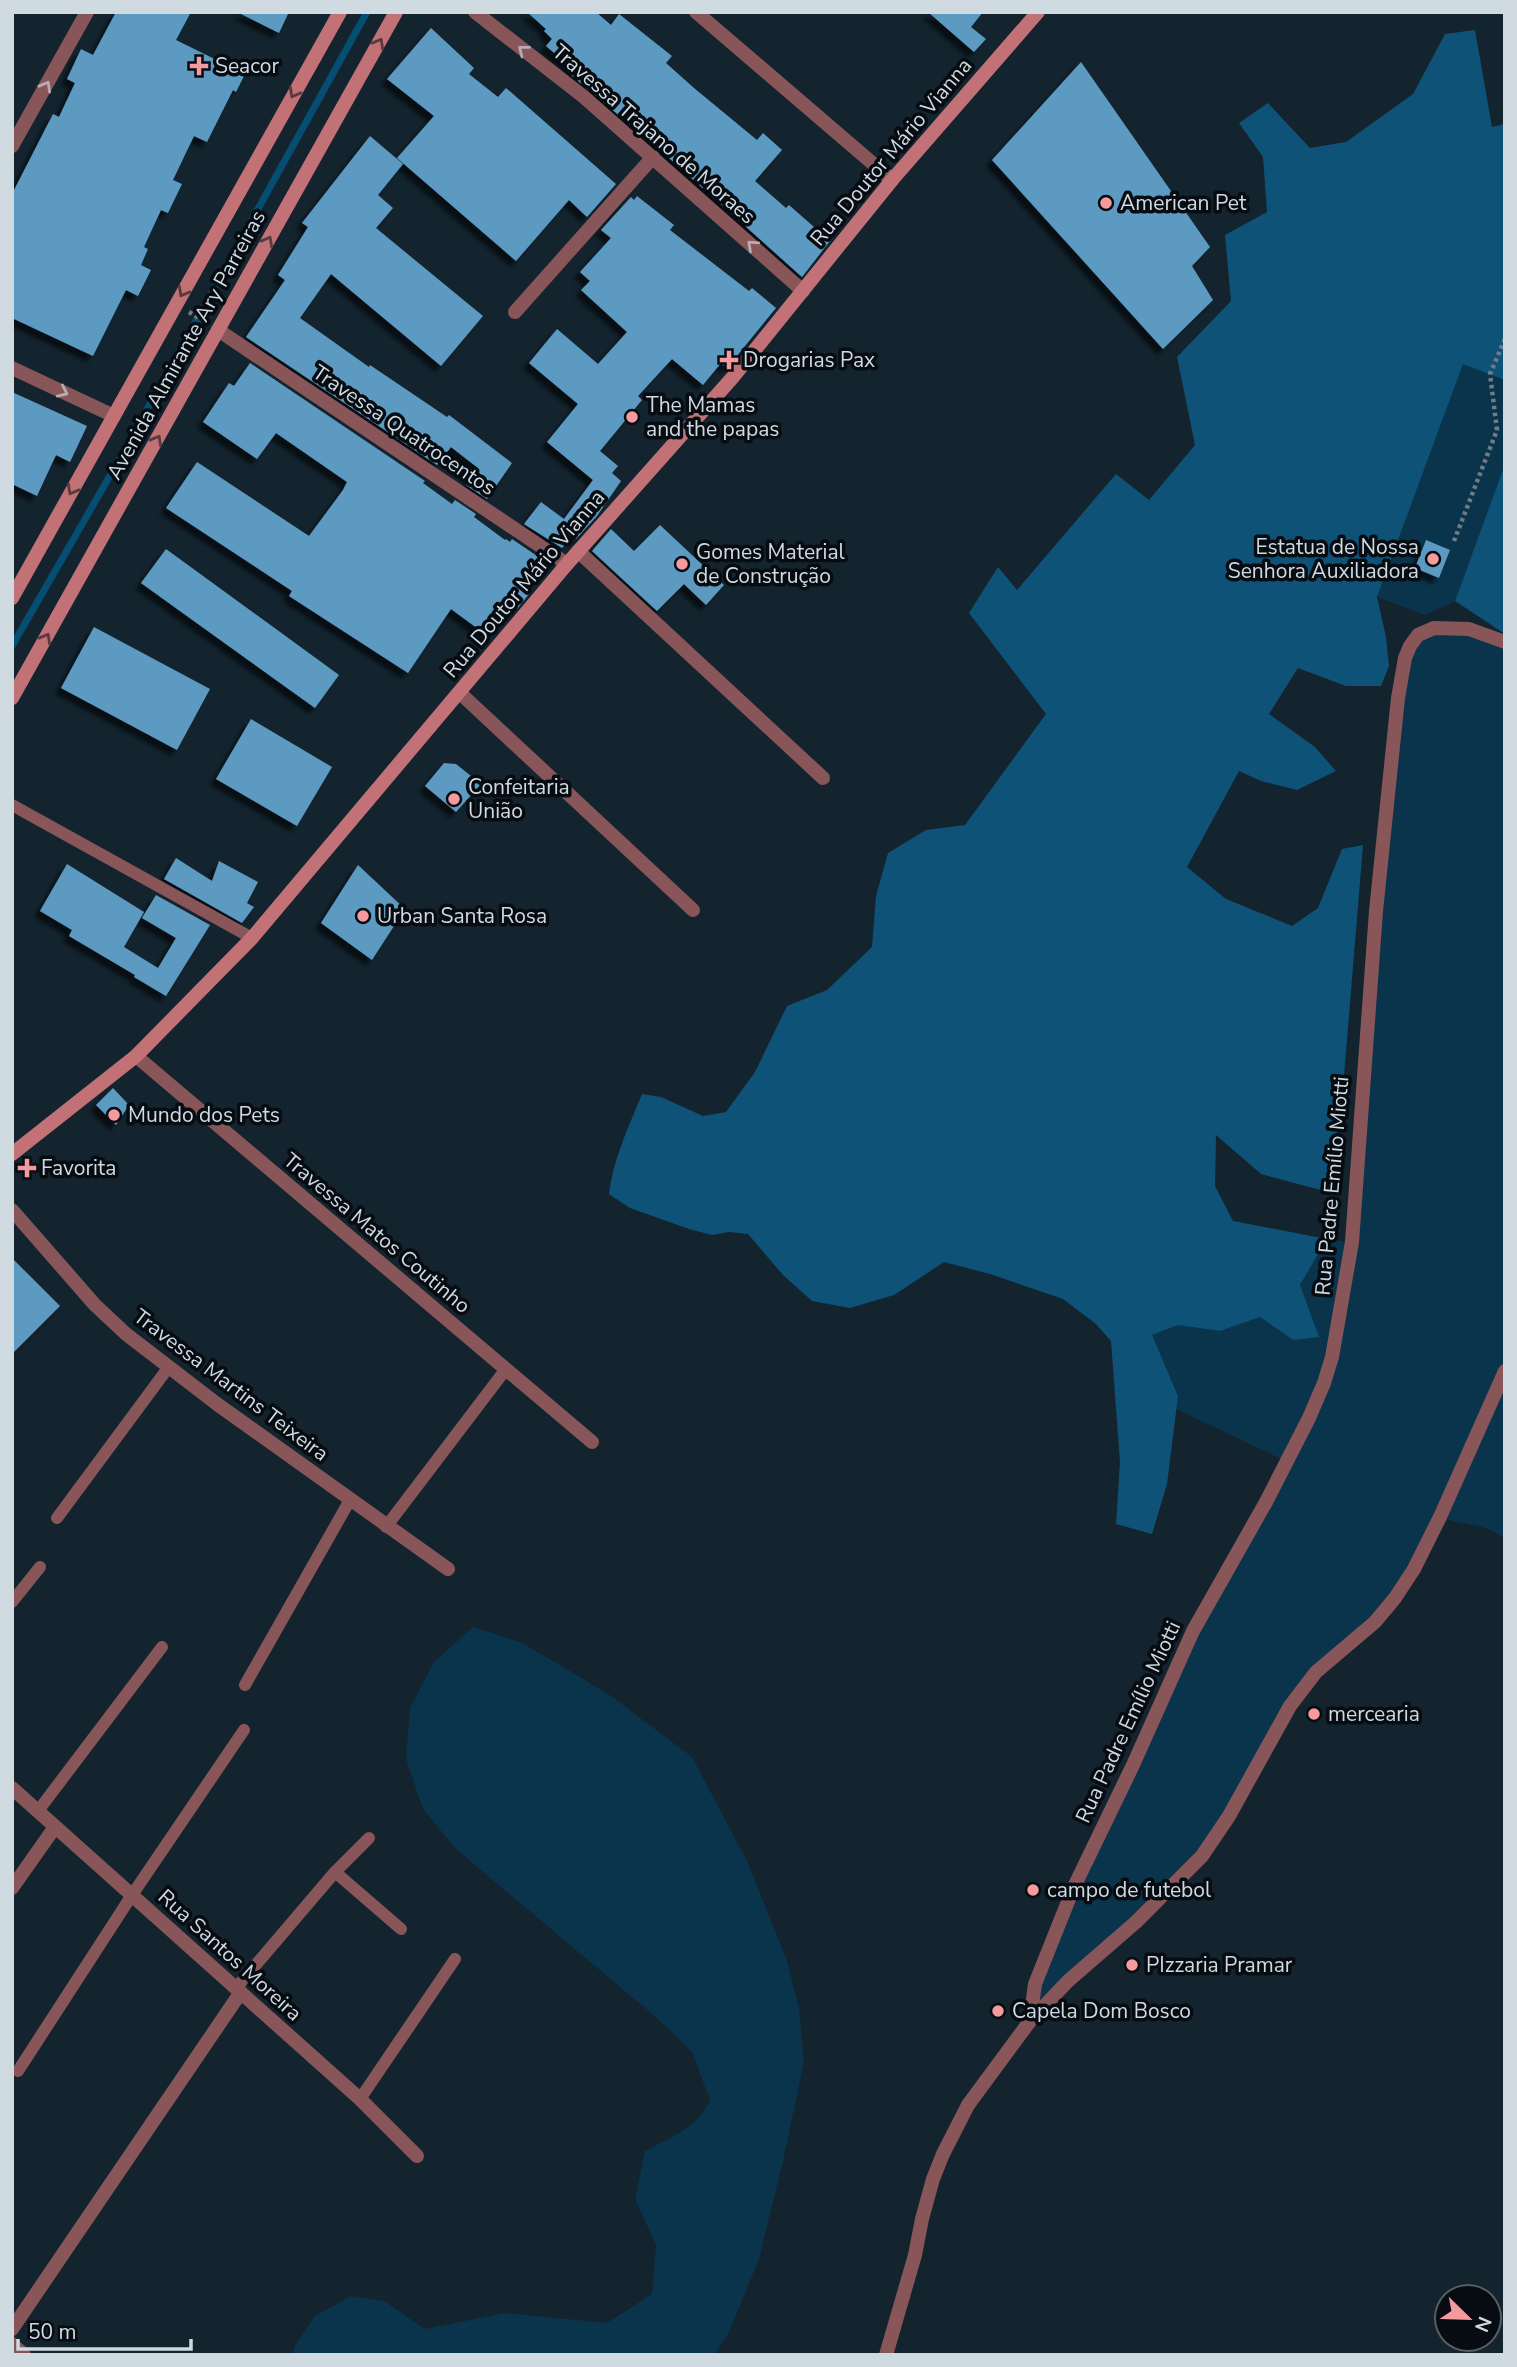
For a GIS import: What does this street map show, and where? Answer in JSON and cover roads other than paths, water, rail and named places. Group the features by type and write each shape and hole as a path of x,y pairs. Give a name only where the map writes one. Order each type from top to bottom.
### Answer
{"main road":[{"name":"Avenida Almirante Ary Parreiras","path":"12,598 340,12"},
{"name":"Avenida Almirante Ary Parreiras","path":"12,698 212,326 396,12"},
{"name":"Rua Doutor Mário Vianna","path":"12,1154 135,1056 252,938 578,551 733,377 892,180 1038,12"}],"street":[{"path":"12,146 87,12"},
{"name":"Travessa Trajano de Moraes","path":"475,12 584,97 803,291"},
{"path":"696,12 892,180"},
{"path":"515,312 653,157"},
{"name":"Travessa Quatrocentos","path":"212,326 567,564"},
{"path":"12,368 114,416"},
{"path":"578,551 824,778"},
{"name":"Rua Padre Emílio Miotti","path":"1030,2021 1035,1983 1073,1889 1133,1765 1193,1630 1266,1502 1309,1418 1332,1357 1352,1242 1376,911 1398,698 1405,658 1418,635 1434,628 1469,628 1505,642"},
{"path":"460,693 693,910"},
{"name":"Travessa Matos Coutinho","path":"135,1056 592,1442"},
{"name":"Travessa Martins Teixeira","path":"12,1210 95,1305 126,1334 168,1368 448,1569"},
{"path":"886,2355 915,2255 925,2209 943,2154 968,2105 1030,2021 1068,1981 1136,1922 1194,1866 1218,1834 1290,1706 1316,1672 1375,1622 1395,1598 1414,1569 1440,1517 1505,1371"},
{"name":"Rua Santos Moreira","path":"12,1788 360,2099 417,2156"},
{"path":"12,1888 55,1827"},
{"path":"12,2329 239,1990"},
{"path":"12,2344 24,2355"}],"lane":[{"path":"12,805 252,938"},
{"path":"57,1518 168,1368"},
{"path":"386,1527 506,1369"},
{"path":"245,1685 350,1500"},
{"path":"12,1602 40,1567"},
{"path":"38,1811 162,1647"},
{"path":"18,2071 132,1895 244,1731"},
{"path":"239,1990 335,1872 369,1838"},
{"path":"335,1872 401,1929"},
{"path":"360,2099 455,1959"}],"waterway":[{"path":"12,646 119,460 367,12"}],"place":[{"name":"Seacor","path":"199,66"},
{"name":"American Pet","path":"1106,203"},
{"name":"Drogarias Pax","path":"729,360"},
{"name":"The Mamas and the papas","path":"632,417"},
{"name":"Estatua de Nossa Senhora Auxiliadora","path":"1433,559"},
{"name":"Gomes Material de Construção","path":"682,564"},
{"name":"Confeitaria União","path":"454,799"},
{"name":"Urban Santa Rosa","path":"363,916"},
{"name":"Mundo dos Pets","path":"114,1115"},
{"name":"Favorita","path":"27,1168"},
{"name":"mercearia","path":"1314,1714"},
{"name":"campo de futebol","path":"1033,1890"},
{"name":"PIzzaria Pramar","path":"1132,1965"},
{"name":"Capela Dom Bosco","path":"998,2011"}]}
